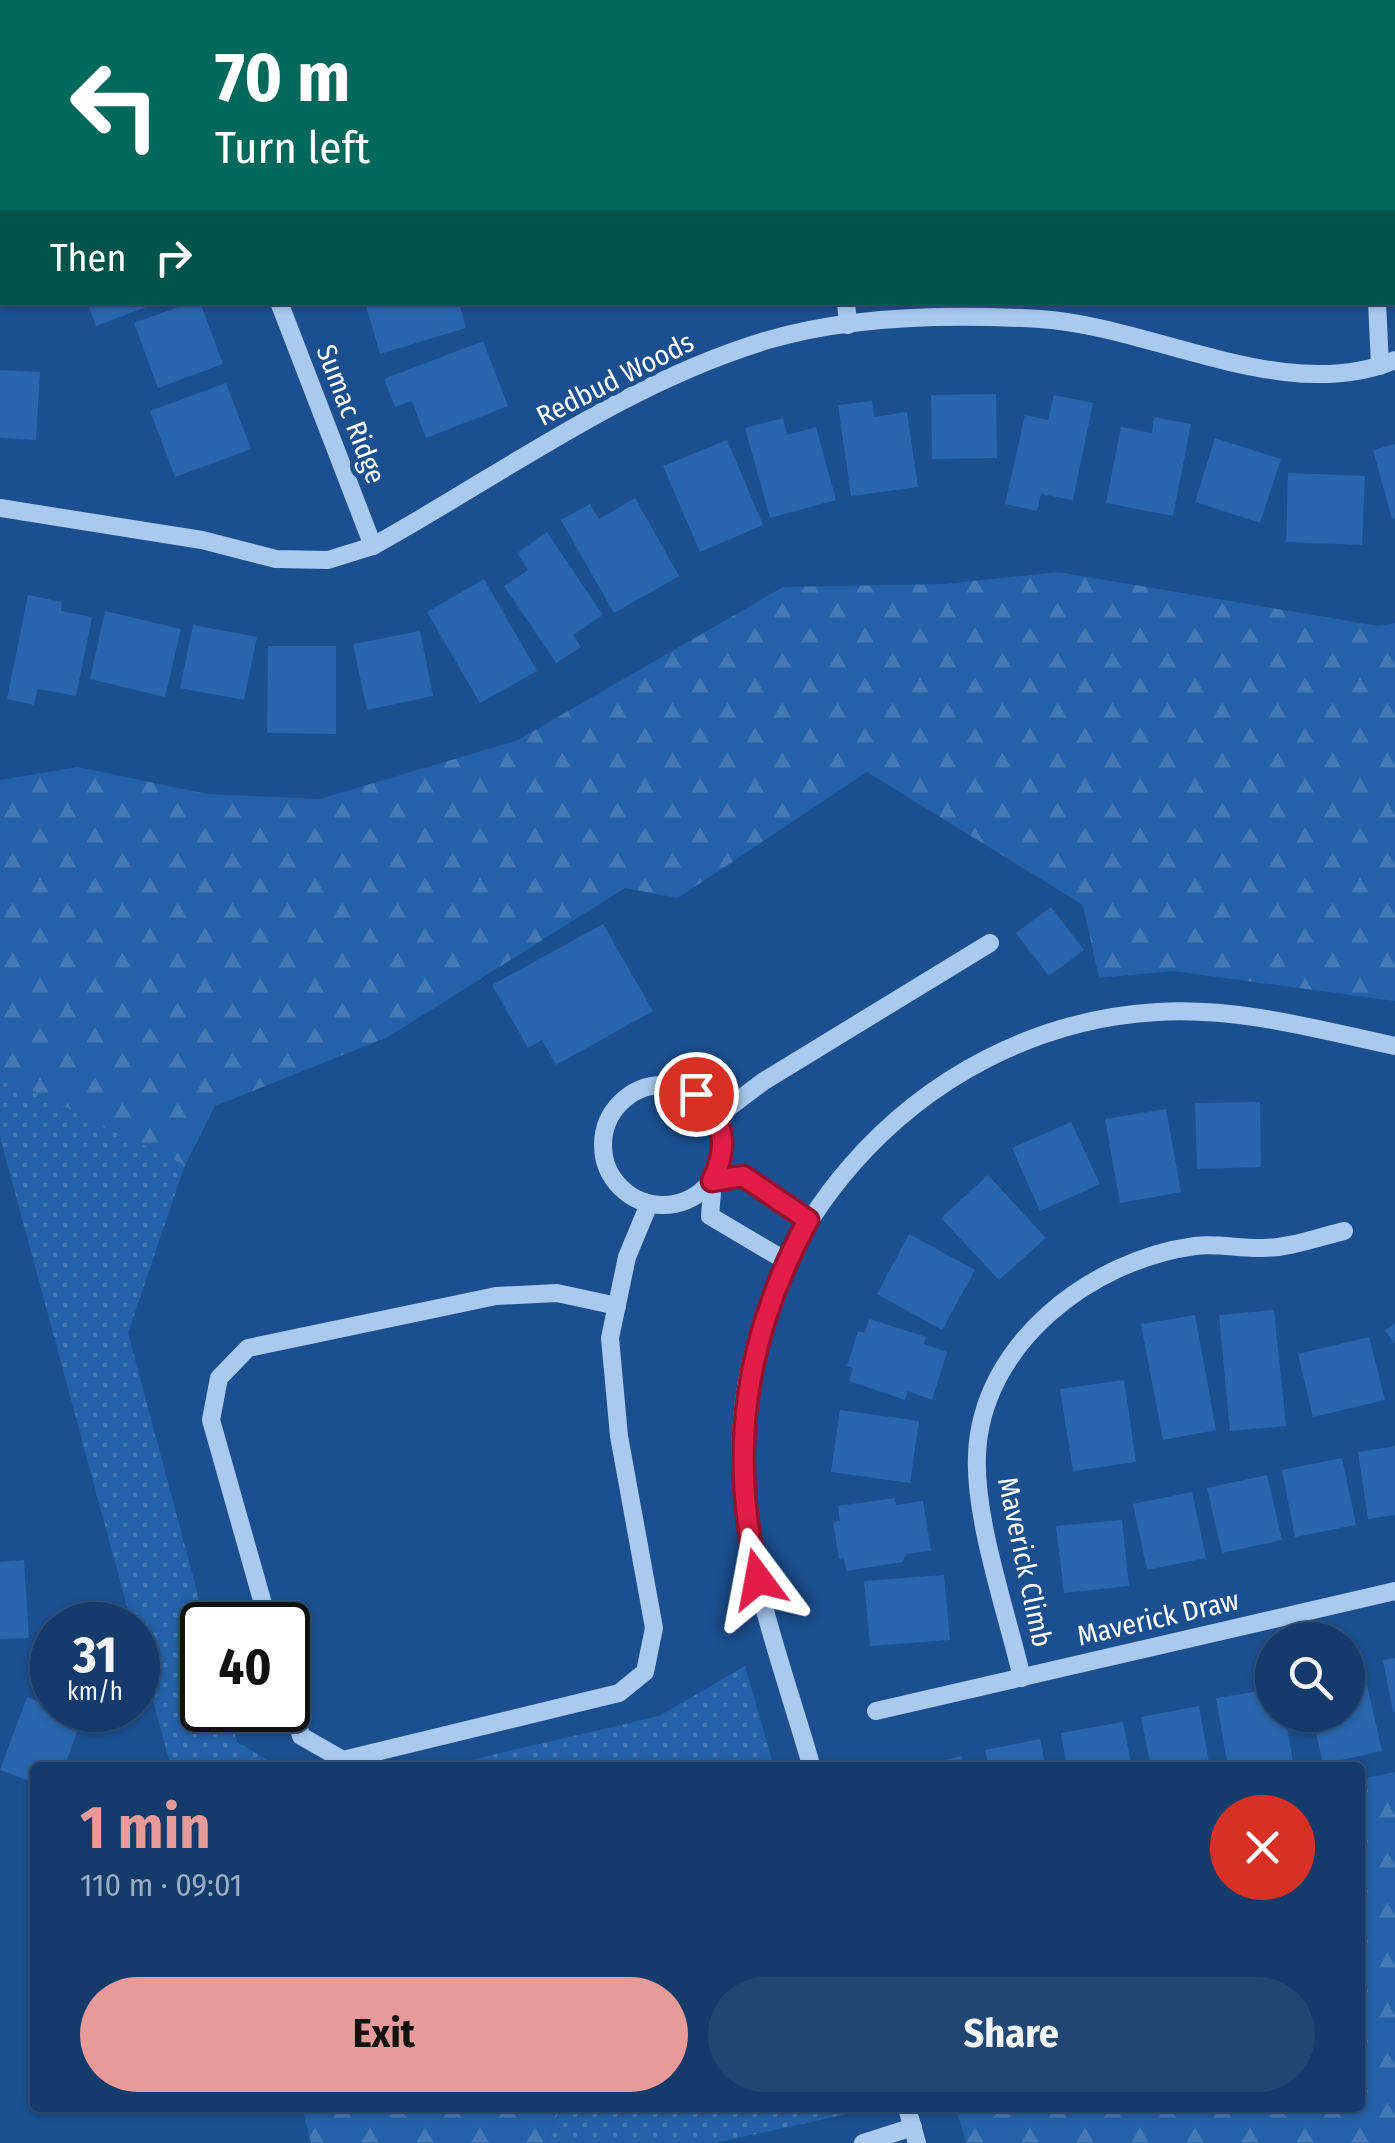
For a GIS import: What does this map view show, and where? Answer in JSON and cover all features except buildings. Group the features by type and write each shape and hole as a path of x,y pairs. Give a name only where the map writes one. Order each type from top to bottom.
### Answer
{"street":[{"name":"Sumac Ridge","path":"280,305 372,546"},
{"path":"846,305 848,324"},
{"path":"1377,305 1388,363"},
{"name":"Redbud Woods","path":"0,508 185,537 276,559 328,560 372,546 646,387 771,339 848,324 1038,319 1091,324 1291,374 1336,374 1388,363"},
{"path":"716,1117 764,1080 990,943"},
{"path":"810,1762 758,1579 742,1488 748,1379 768,1304 786,1261 808,1220 866,1147 900,1115 977,1063 1063,1028 1155,1012 1201,1011 1248,1015 1395,1046"},
{"path":"786,1261 710,1216 712,1181 724,1144 716,1117 696,1094 659,1085 623,1099 610,1114 602,1154 609,1174 622,1190 649,1204 680,1204 712,1181 743,1176 808,1220"},
{"path":"300,1732 343,1760 619,1693 644,1672 654,1628 619,1436 610,1338 628,1257 649,1204"},
{"name":"Maverick Climb","path":"1022,1678 982,1510 977,1455 986,1402 1009,1359 1040,1319 1128,1264 1196,1245 1266,1249 1344,1231"},
{"path":"262,1602 211,1420 219,1378 248,1348 496,1296 557,1293 617,1306"},
{"name":"Maverick Draw","path":"876,1711 1395,1591"},
{"path":"863,2143 915,2135"}],"green space":[{"path":"1058,572 1378,626 1395,623 1395,1001 1173,971 1099,978 1083,905 867,772 678,898 625,888 388,1037 215,1106 185,1165 0,1075 0,780 78,767 207,794 320,799 518,740 783,587 944,584"},
{"path":"0,1075 185,1165 128,1333 200,1602 180,1602 180,1732 234,1732 237,1742 271,1762 170,1762 160,1726 160,1602 126,1602 0,1137"},
{"path":"745,1666 773,1762 462,1762 659,1716"},
{"path":"1395,1772 1395,2143 966,2143 957,2112 1365,2112 1365,1778"},
{"path":"303,2112 558,2112 548,2143 311,2143"},
{"path":"558,2112 856,2112 715,2143 548,2143"}],"route":[{"path":"696,1094 711,1108 724,1144 721,1163 712,1181 743,1176 808,1220 768,1304 745,1395 742,1488 758,1579"}]}
